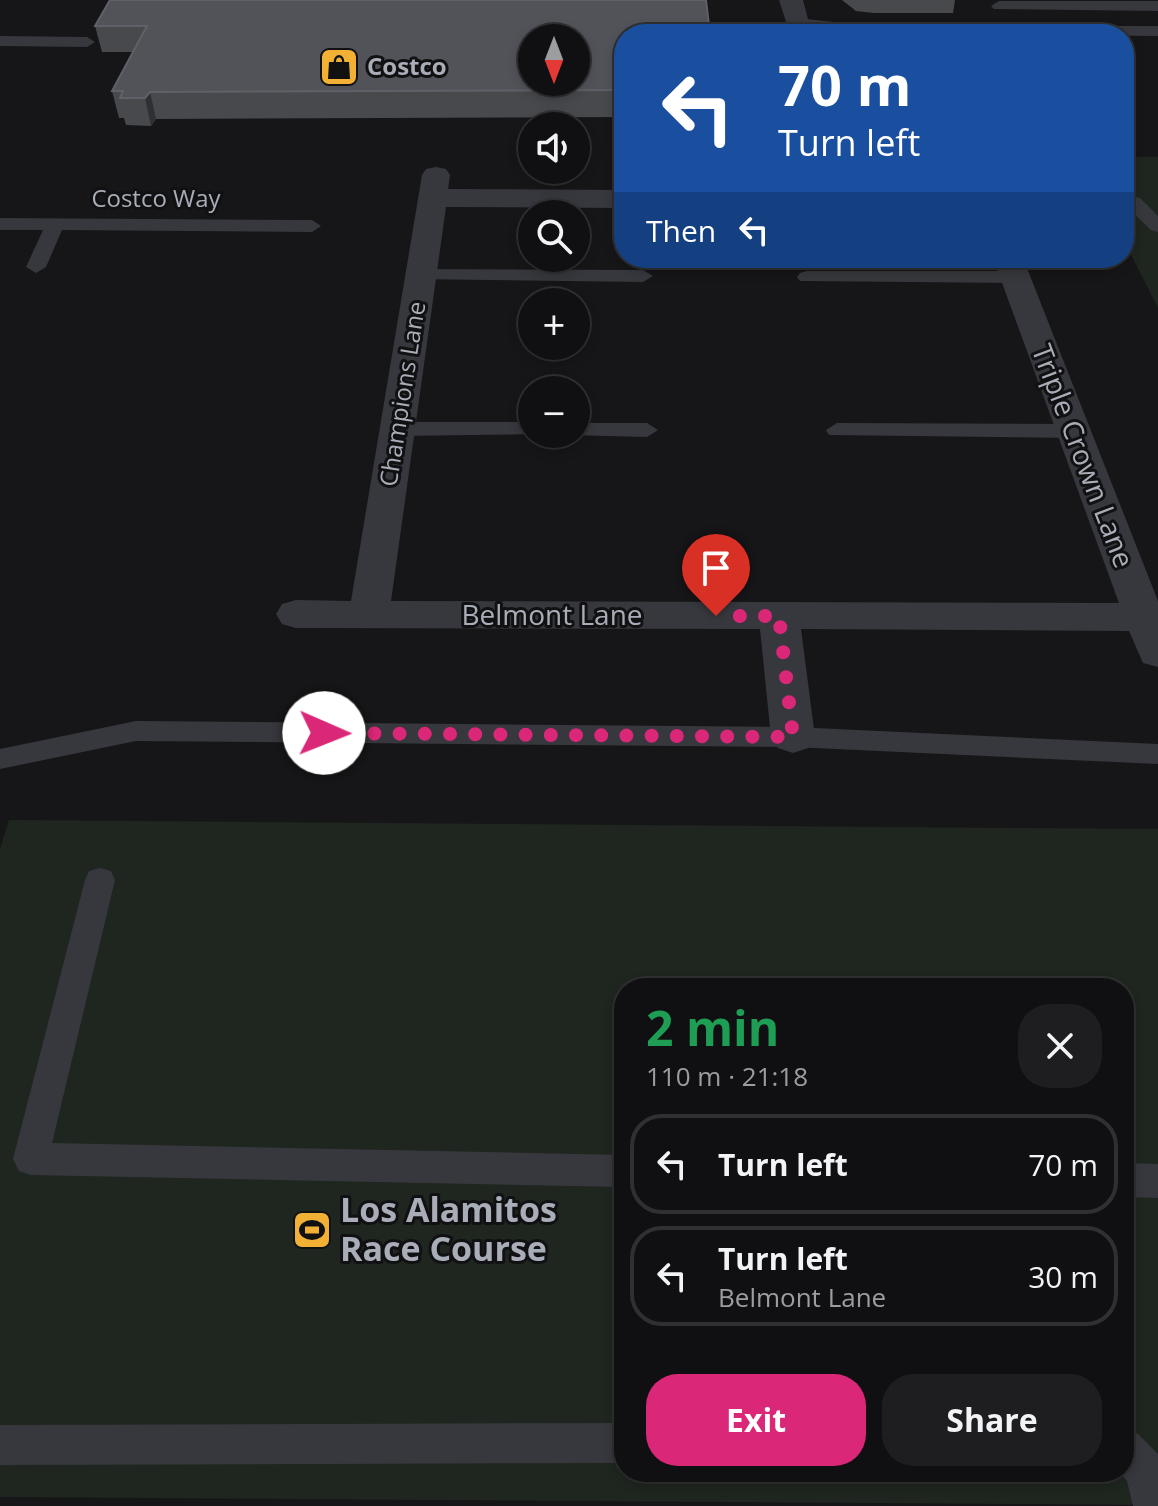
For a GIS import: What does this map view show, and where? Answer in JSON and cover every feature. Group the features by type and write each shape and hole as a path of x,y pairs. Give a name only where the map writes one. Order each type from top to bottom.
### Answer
{"street":[{"name":"Champions Lane","path":"369,614 435,186 614,198"},
{"name":"Triple Crown Lane","path":"1012,268 1151,635"},
{"name":"Belmont Lane","path":"296,614 779,616 1151,635"},
{"path":"779,616 793,737"}],"lane":[{"path":"1008,24 998,3 1158,6"},
{"path":"794,12 843,24"},
{"path":"1134,31 1158,31"},
{"path":"0,41 87,42"},
{"path":"1134,203 1158,226"},
{"name":"Costco Way","path":"0,224 312,226"},
{"path":"36,267 55,225"},
{"path":"807,277 992,268"},
{"path":"421,275 643,276"},
{"path":"397,429 518,429"},
{"path":"590,430 647,430"},
{"path":"837,430 1074,431"},
{"path":"0,759 136,731 793,737 1158,754"},
{"path":"100,880 31,1159 614,1171"},
{"path":"1134,1180 1158,1181"},
{"path":"0,1445 614,1443"},
{"path":"1134,1458 1145,1470 1154,1506"}],"shaded area":[{"path":"1134,157 1158,157 1158,308 1134,261"},
{"name":"Los Alamitos Race Course","path":"9,820 1158,829 1158,1505 0,1497 0,849"}],"building":[{"name":"Costco","path":"110,0 706,0 709,24 614,24 614,90 590,90 590,24 518,24 518,90 150,92 145,98 120,98 123,91 112,91 147,26 95,26"}],"place":[{"name":"Costco","path":"339,67"},
{"name":"Los Alamitos Race Course","path":"312,1230"}],"route":[{"path":"324,733 793,737 779,616 716,616"}]}
